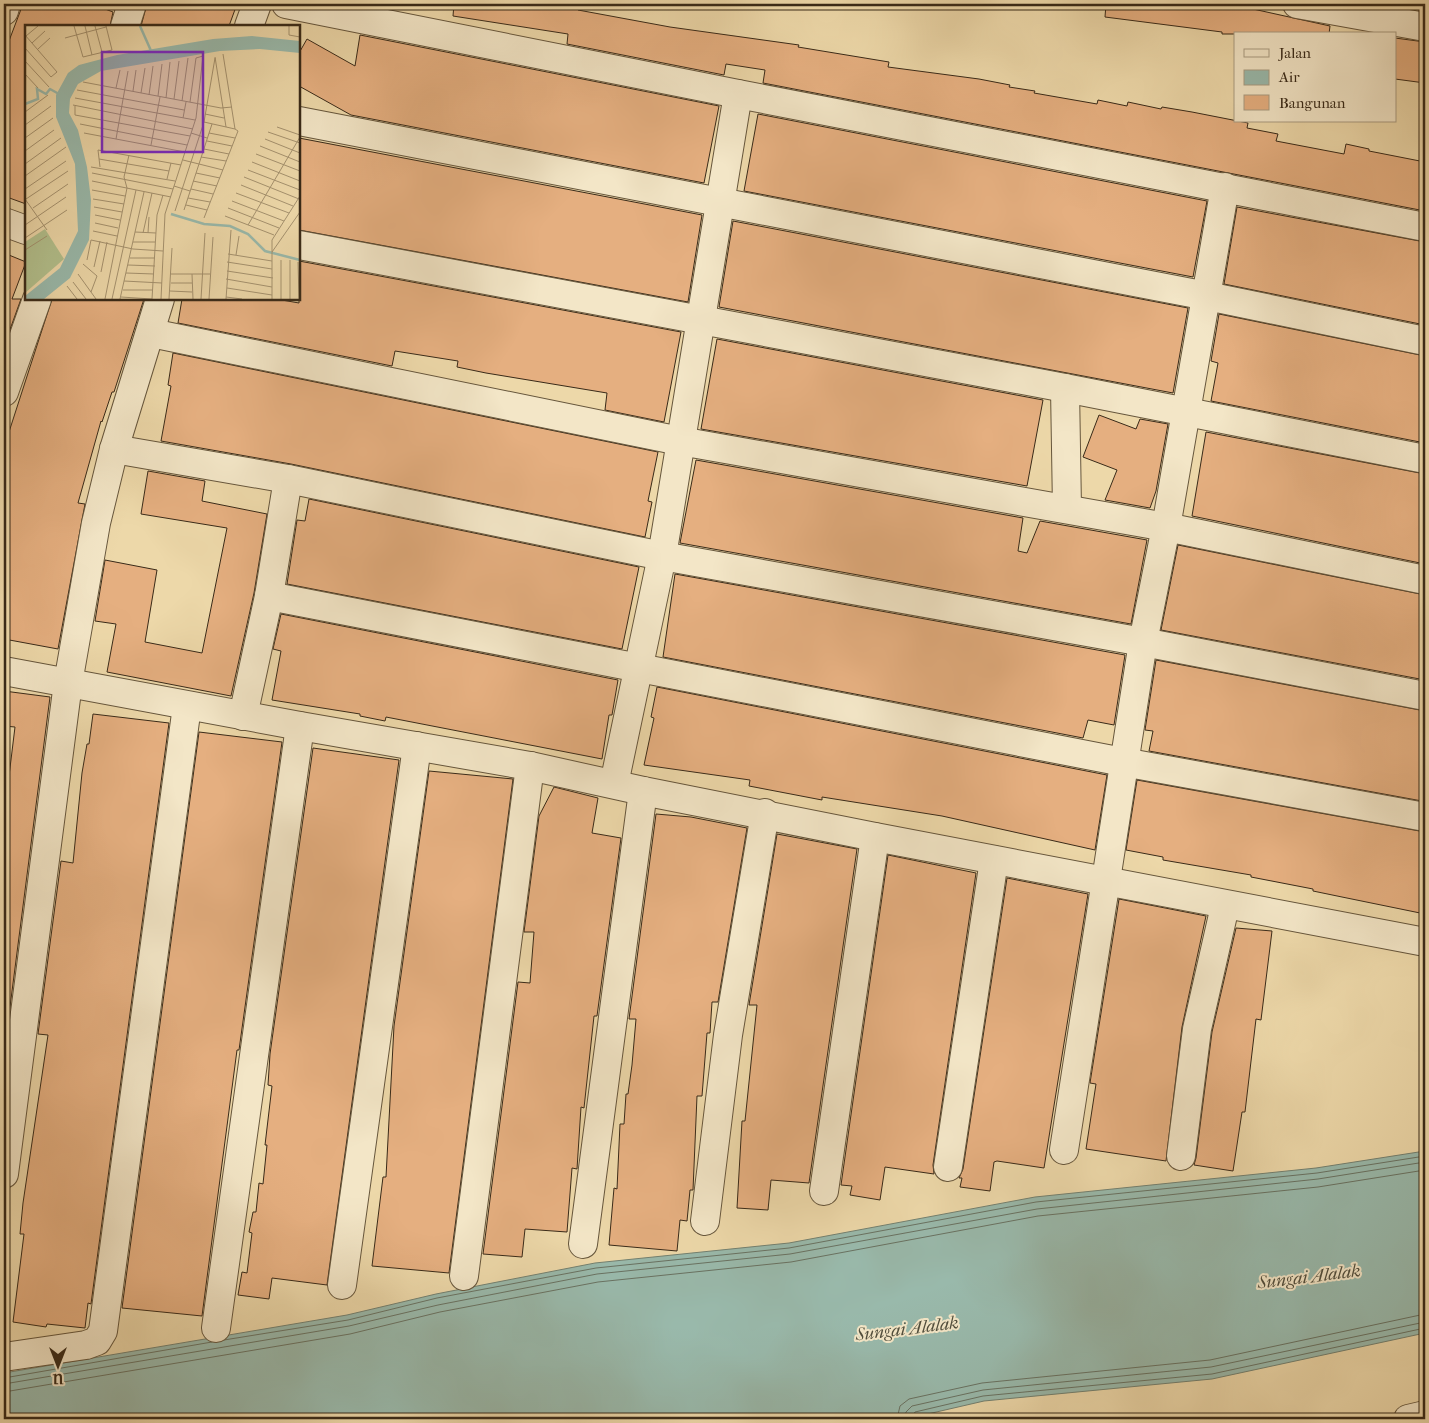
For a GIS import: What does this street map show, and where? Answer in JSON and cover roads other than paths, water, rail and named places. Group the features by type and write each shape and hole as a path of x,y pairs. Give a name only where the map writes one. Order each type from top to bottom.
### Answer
{"street":[{"path":"4,11 6,4"},
{"path":"125,25 132,4"},
{"path":"249,25 257,4"},
{"path":"1297,4 1425,28"},
{"path":"294,12 738,94 1425,227"},
{"path":"614,784 662,556 738,94"},
{"path":"300,121 721,204 1207,296 1425,341"},
{"path":"1064,1150 1142,642 1166,527 1225,188"},
{"path":"4,222 25,230"},
{"path":"300,245 1065,388 1425,458"},
{"path":"4,392 37,300"},
{"path":"4,1174 68,683 99,506 114,449 160,300"},
{"path":"151,333 680,441 1166,527 1425,580"},
{"path":"1065,388 1067,509"},
{"path":"114,449 288,479 662,556 1142,642 1425,696"},
{"path":"243,716 269,596 288,479"},
{"path":"269,596 1123,762 1425,817"},
{"path":"4,671 186,706 530,766 643,791 765,813 875,837 1225,906 1425,942"},
{"path":"4,1357 86,1346 97,1341 103,1331 186,706"},
{"path":"216,1328 300,726"},
{"path":"342,1285 417,746"},
{"path":"464,1276 530,766"},
{"path":"582,1244 643,791"},
{"path":"705,1221 728,1035 765,813"},
{"path":"824,1191 875,837"},
{"path":"948,1167 994,860"},
{"path":"1181,1156 1197,1029 1225,906"},
{"path":"1408,1419 1425,1415"}],"water":[{"name":"Sungai Alalak","path":"1425,1151 1425,1333 1212,1379 984,1401 906,1419 4,1419 4,1373 347,1315 436,1294 595,1263 789,1243 1035,1197 1316,1168"}]}
